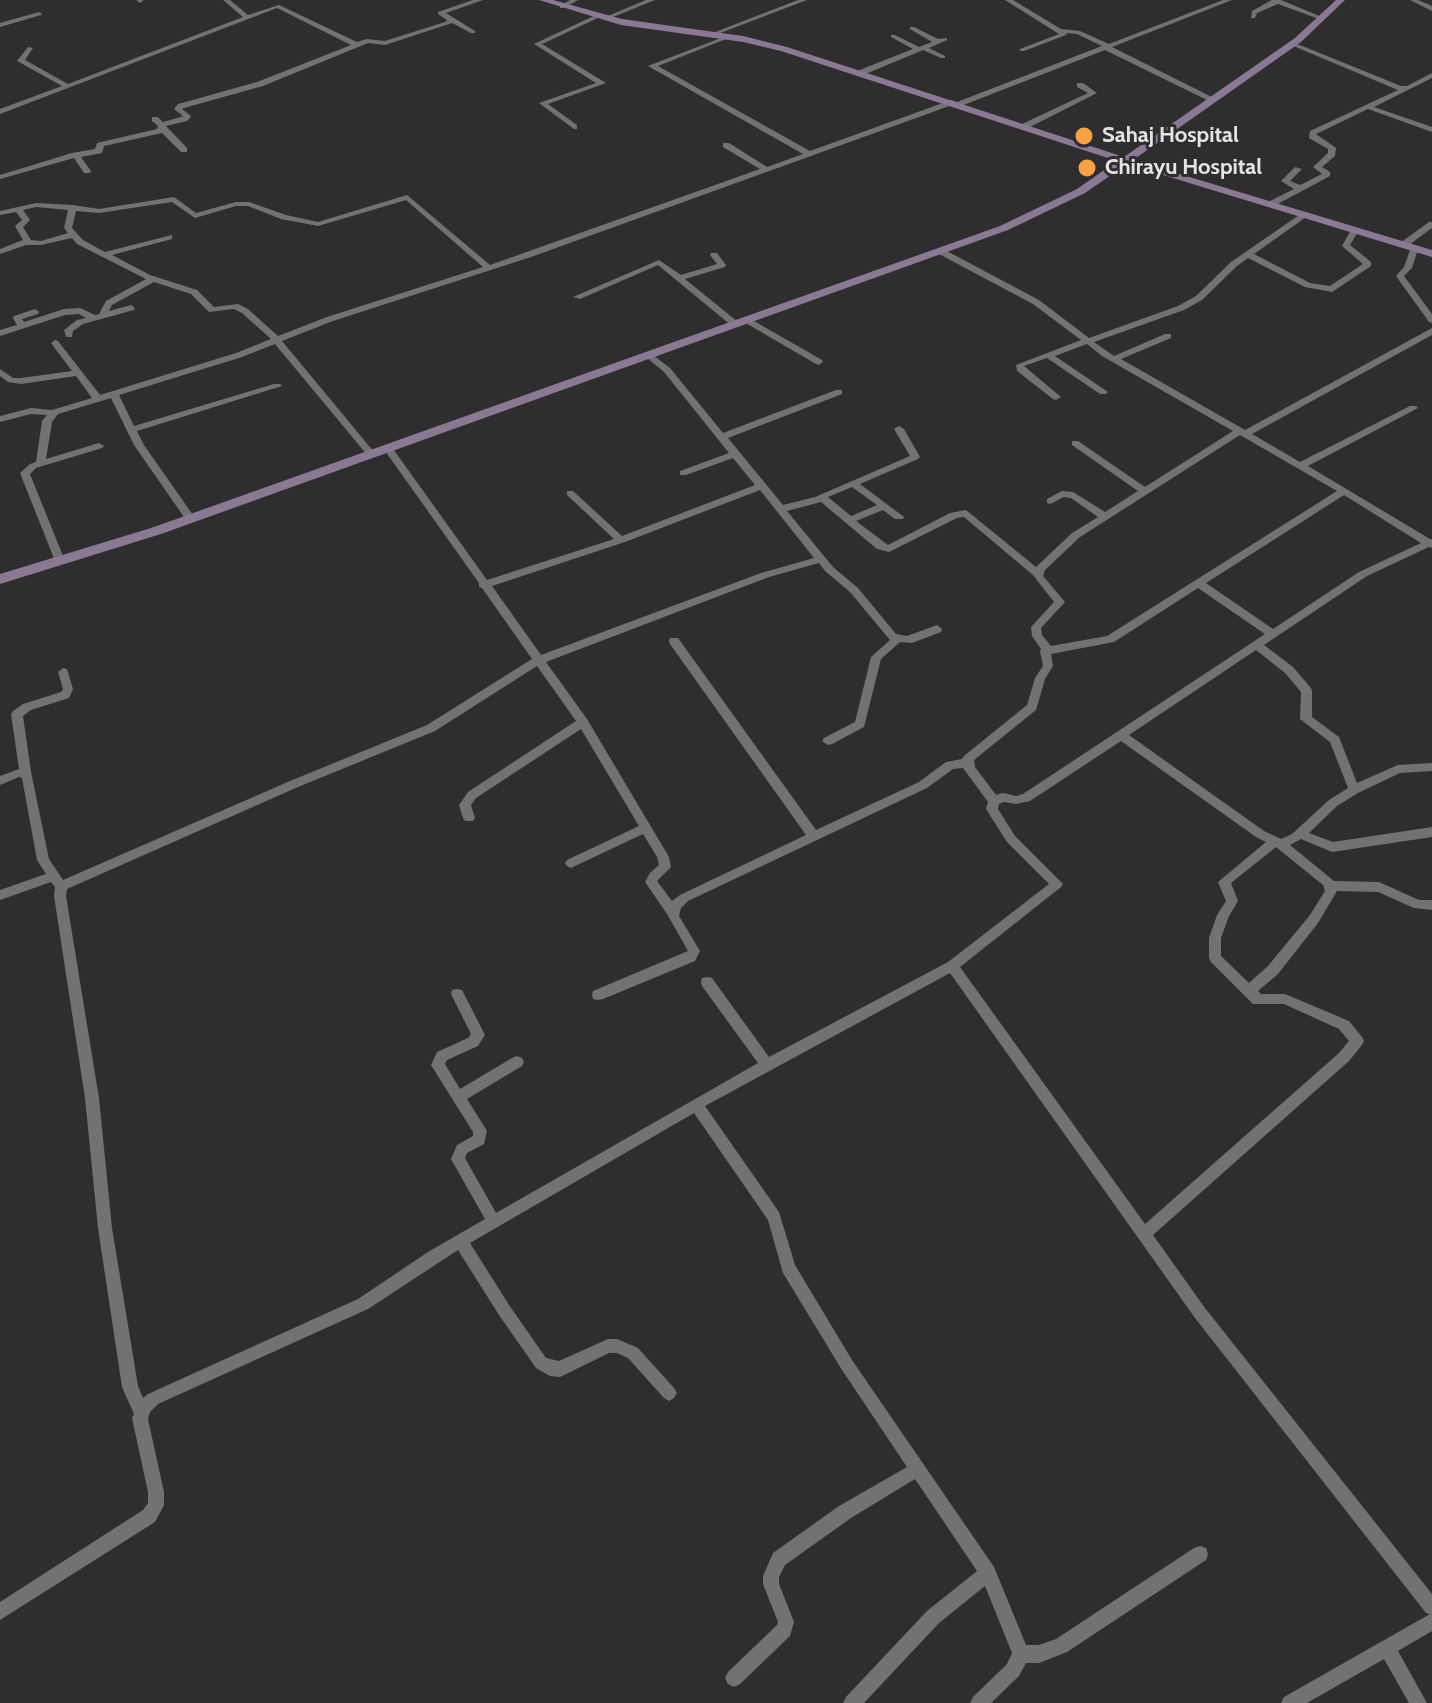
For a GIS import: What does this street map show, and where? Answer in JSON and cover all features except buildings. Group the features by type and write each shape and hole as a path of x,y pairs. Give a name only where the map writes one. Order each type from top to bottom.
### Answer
{"street":[{"path":"226,0 247,17"},
{"path":"473,32 440,13 480,0"},
{"path":"543,0 602,17 713,34 784,49 1124,160 1432,254"},
{"path":"562,7 575,0"},
{"path":"574,127 543,103 602,83 537,44 652,0"},
{"path":"713,34 802,0"},
{"path":"1008,0 1061,31 1078,32 1214,100"},
{"path":"0,419 35,411 52,413 98,399 489,268 807,153 956,103 1229,0"},
{"path":"0,579 190,518 940,251 1048,209 1081,191 1293,44 1341,0"},
{"path":"1413,0 1432,9"},
{"path":"1253,17 1254,12 1277,1 1321,18"},
{"path":"0,112 278,3 357,45"},
{"path":"0,25 39,14"},
{"path":"0,177 99,151 100,145 160,124 188,118 178,109 181,106 260,84 367,41 385,43 452,20"},
{"path":"860,73 942,41 912,28"},
{"path":"1022,50 1060,38 1064,34 1061,31"},
{"path":"893,36 943,57"},
{"path":"728,37 652,66 807,153"},
{"path":"1293,44 1405,89"},
{"path":"30,48 21,61 67,86"},
{"path":"1271,204 1327,174 1317,165 1332,151 1331,146 1312,134 1432,75"},
{"path":"1417,83 1432,90"},
{"path":"1025,126 1093,93 1080,85"},
{"path":"1368,107 1432,130"},
{"path":"160,124 184,150"},
{"path":"726,145 765,169"},
{"path":"75,155 87,171"},
{"path":"1298,169 1285,181 1299,188"},
{"path":"0,213 36,205 99,211 174,199 199,216 236,204 249,204 278,215 318,224 407,197 489,268"},
{"path":"73,207 67,224 72,235 104,255 153,279 194,292 212,310 237,306 277,340 371,454"},
{"path":"18,208 26,220 19,226 28,242"},
{"path":"1056,397 1019,367 1181,308 1199,298 1226,270 1305,215"},
{"path":"1432,224 1408,247 1408,268 1400,276 1432,320"},
{"path":"1249,255 1308,285 1332,289 1368,264 1346,246 1355,230"},
{"path":"0,252 28,242 41,243 72,235"},
{"path":"104,255 169,237"},
{"path":"940,251 1036,302 1084,341 1431,544"},
{"path":"681,278 722,265 714,255"},
{"path":"577,297 659,262 741,322 819,362"},
{"path":"98,317 109,303 153,279"},
{"path":"69,335 70,327 131,308"},
{"path":"0,333 69,311 98,317"},
{"path":"21,324 17,318 35,312"},
{"path":"1037,573 1076,535 1242,432 1432,331"},
{"path":"1114,359 1168,336"},
{"path":"55,343 98,399"},
{"path":"649,355 662,365 821,559 860,596 896,640"},
{"path":"1048,355 1103,392"},
{"path":"0,372 11,380 21,381 77,373"},
{"path":"130,430 277,386"},
{"path":"722,437 839,392"},
{"path":"114,394 130,430 190,518"},
{"path":"1300,466 1413,408"},
{"path":"40,464 47,421 52,413"},
{"path":"781,509 820,497 915,457 899,429"},
{"path":"1075,443 1145,492"},
{"path":"60,561 25,475 26,470 99,446"},
{"path":"388,448 583,722 666,864 651,882 672,911 694,951 691,957 598,995"},
{"path":"683,473 735,454"},
{"path":"853,483 899,517"},
{"path":"483,585 621,540 762,486"},
{"path":"968,763 972,755 1032,707 1040,678 1048,666 1044,655 1048,650 1104,641 1344,491"},
{"path":"570,493 621,540"},
{"path":"1050,501 1062,494 1073,495 1105,517"},
{"path":"820,497 881,547 889,549 954,515 966,513 1037,573 1060,602 1036,627 1037,636 1048,650"},
{"path":"850,520 884,506"},
{"path":"994,801 1003,797 1016,800 1026,798 1378,565 1431,544"},
{"path":"0,895 57,881 431,728 537,661 750,580 821,559"},
{"path":"1198,583 1272,633"},
{"path":"828,741 860,724 876,657 896,640 908,640 937,629"},
{"path":"674,641 813,835"},
{"path":"1256,645 1289,670 1307,691 1306,719 1335,740 1354,790"},
{"path":"0,1612 149,1516 156,1505 156,1492 141,1428 142,1414 130,1387 116,1301 92,1098 60,896 57,881 43,860 25,773 17,714 22,709 65,695 68,689 63,672"},
{"path":"469,818 465,805 467,799 583,722"},
{"path":"1121,735 1278,843 1332,886 1379,887 1418,905 1432,905"},
{"path":"672,911 684,898 923,785 950,765 968,763"},
{"path":"968,763 975,778 994,801"},
{"path":"1144,1234 1356,1045 1356,1035 1344,1025 1285,999 1263,1001 1248,992 1221,965 1213,952 1223,915 1232,901 1224,882 1278,843 1300,834 1333,803 1354,790 1398,769 1432,767"},
{"path":"0,781 25,773"},
{"path":"142,1414 153,1399 363,1304 461,1241 766,1064 952,966 1057,884 1011,839 992,809 994,801"},
{"path":"571,863 646,828"},
{"path":"1300,834 1332,847 1432,832"},
{"path":"1248,992 1273,970 1314,919 1332,886"},
{"path":"952,966 1209,1325 1432,1607"},
{"path":"707,982 766,1064"},
{"path":"457,994 478,1035 473,1042 442,1056 439,1061 480,1136 462,1149 458,1159 494,1222"},
{"path":"458,1097 517,1062"},
{"path":"696,1105 774,1217 788,1268 847,1365 988,1573 1021,1654 1013,1670 979,1703"},
{"path":"461,1241 541,1363 560,1369 608,1346 617,1346 633,1353 669,1393"},
{"path":"734,1678 784,1630 786,1622 771,1584 771,1576 779,1559 845,1512 916,1470"},
{"path":"1021,1654 1039,1654 1061,1646 1200,1554"},
{"path":"852,1703 933,1617 988,1573"},
{"path":"1290,1703 1432,1622"},
{"path":"1387,1647 1418,1703"}],"place":[{"name":"Sahaj Hospital","path":"1084,136"},
{"name":"Chirayu Hospital","path":"1087,168"}]}
